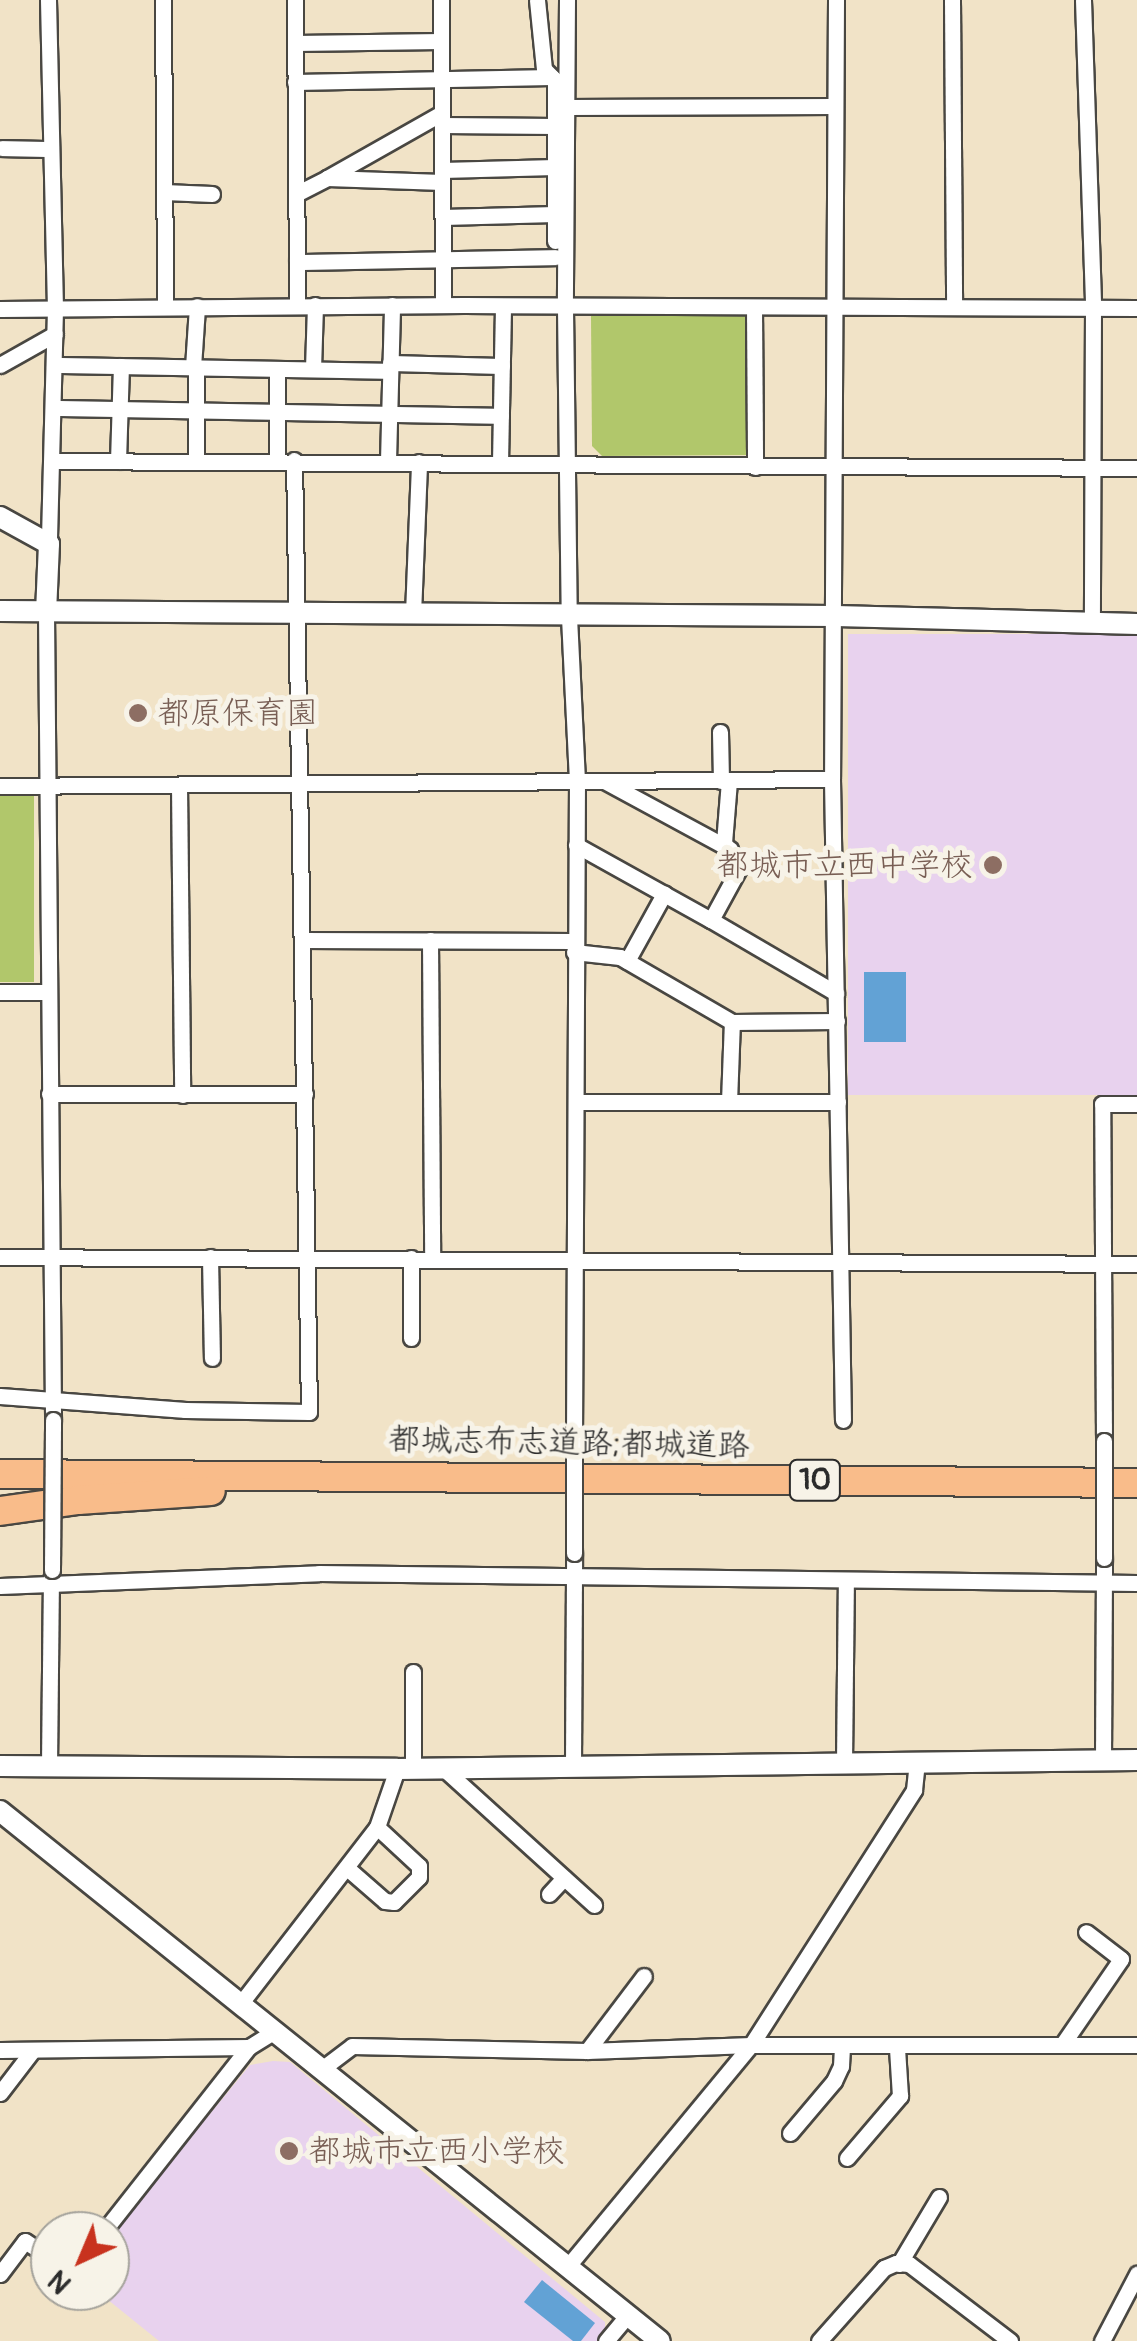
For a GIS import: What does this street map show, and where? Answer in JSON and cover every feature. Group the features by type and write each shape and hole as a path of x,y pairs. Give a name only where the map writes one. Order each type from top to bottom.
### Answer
{"highway":[{"path":"0,1455 492,1477"},
{"name":"都城志布志道路;都城道路","path":"0,1474 1137,1483"},
{"path":"0,1511 112,1498 492,1477"}],"street":[{"path":"48,0 55,310 46,612 52,1257 49,1766"},
{"path":"163,0 166,307"},
{"path":"295,0 297,305"},
{"path":"441,0 443,305"},
{"path":"537,0 544,70 552,77 555,292"},
{"path":"567,0 564,308 569,616 577,780 572,1258 573,1766"},
{"path":"836,0 836,616 832,779 843,1420"},
{"path":"952,0 954,307"},
{"path":"1083,0 1093,307 1092,623"},
{"path":"295,44 441,41"},
{"path":"296,82 552,77"},
{"path":"566,106 835,106"},
{"path":"296,194 442,119 555,126"},
{"path":"2,148 51,148"},
{"path":"327,178 442,176 555,167"},
{"path":"164,192 212,194"},
{"path":"442,217 554,214"},
{"path":"297,262 554,257"},
{"path":"0,309 297,305 1137,308"},
{"path":"313,370 316,305"},
{"path":"388,462 392,305"},
{"path":"196,460 197,306"},
{"path":"500,463 503,306"},
{"path":"754,308 755,467"},
{"path":"0,365 55,334"},
{"path":"54,364 313,370 502,366"},
{"path":"118,461 121,366"},
{"path":"0,1396 184,1410 310,1412 298,612 286,460 277,414 277,369"},
{"path":"54,408 500,416"},
{"path":"53,461 1137,468"},
{"path":"414,614 419,462"},
{"path":"0,517 49,544"},
{"path":"0,612 836,616 1137,624"},
{"path":"711,920 740,864 724,843 725,781 720,732"},
{"path":"0,786 832,779"},
{"path":"604,780 730,850"},
{"path":"179,785 182,1095"},
{"path":"576,845 836,992"},
{"path":"627,961 664,894"},
{"path":"303,940 574,946 627,961 732,1022 837,1021"},
{"path":"430,940 432,1258"},
{"path":"0,992 49,992"},
{"path":"729,1102 732,1022"},
{"path":"49,1094 305,1094"},
{"path":"576,1102 838,1102"},
{"path":"1103,1760 1102,1104 1137,1104"},
{"path":"0,1257 1137,1264"},
{"path":"210,1257 212,1358"},
{"path":"411,1258 411,1338"},
{"path":"0,1586 51,1578 320,1573 1137,1583"},
{"path":"844,1763 846,1581"},
{"path":"241,2003 377,1827 405,1769 413,1672"},
{"path":"0,1766 405,1769 1137,1760"},
{"path":"568,2266 752,2045 914,1790 917,1762"},
{"path":"443,1768 594,1905"},
{"path":"0,1812 660,2341"},
{"path":"347,1868 386,1902 394,1902 419,1877 419,1866 377,1827"},
{"path":"548,1894 564,1878"},
{"path":"1062,2045 1121,1959 1086,1932"},
{"path":"587,2052 644,1976"},
{"path":"120,2211 249,2047 274,2031"},
{"path":"322,2068 352,2046 587,2052 752,2045 1137,2046"},
{"path":"0,2050 249,2047"},
{"path":"790,2133 834,2080 841,2066 842,2047"},
{"path":"847,2158 900,2096 896,2048"},
{"path":"0,2094 33,2050"},
{"path":"899,2264 938,2197"},
{"path":"0,2274 25,2240 30,2244"},
{"path":"819,2341 884,2268 899,2264 909,2264 1010,2341"},
{"path":"1102,2341 1137,2274"},
{"path":"606,2341 629,2314"}],"shaded area":[{"name":"都城市立西中学校","path":"848,634 1137,634 1137,1095 848,1095"},
{"name":"都城市立西小学校","path":"290,2062 605,2322 605,2333 598,2341 159,2341 122,2311 130,2311 130,2212 250,2065"}],"green space":[{"path":"749,314 751,455 602,456 592,446 591,316"},
{"path":"0,793 34,793 34,982 0,982"}],"water":[{"path":"864,972 906,972 906,1042 864,1042"},
{"path":"542,2280 595,2323 581,2341 573,2341 524,2302"}],"place":[{"name":"都原保育園","path":"138,713"},
{"name":"都城市立西中学校","path":"993,865"},
{"name":"都城市立西小学校","path":"289,2151"}]}
